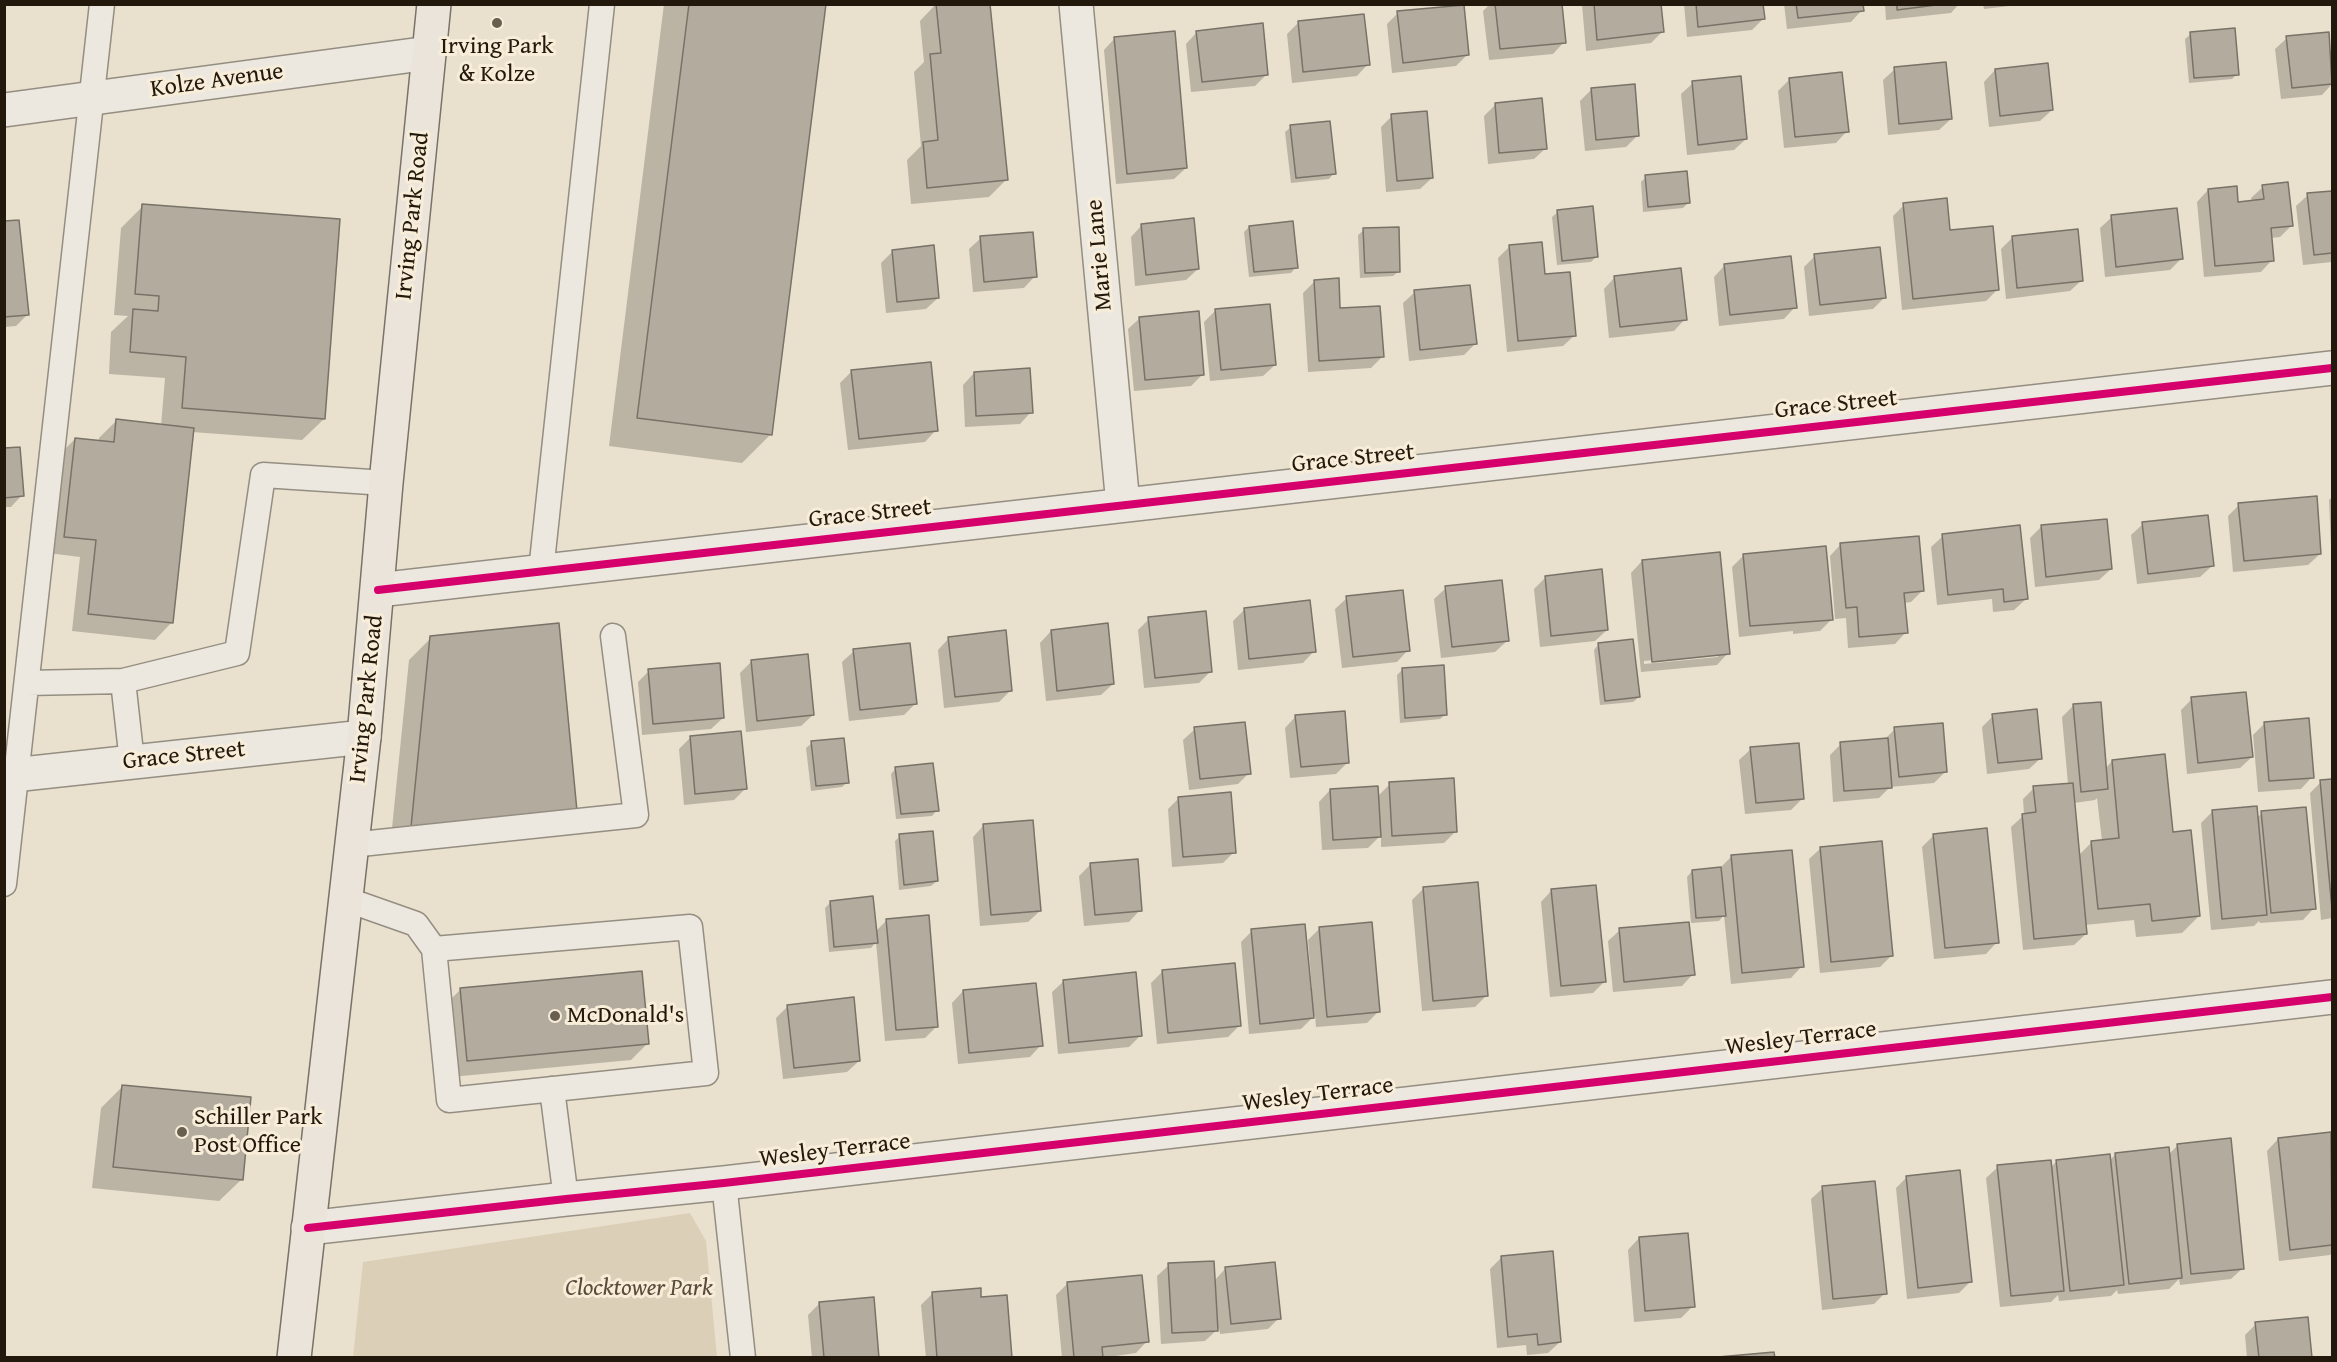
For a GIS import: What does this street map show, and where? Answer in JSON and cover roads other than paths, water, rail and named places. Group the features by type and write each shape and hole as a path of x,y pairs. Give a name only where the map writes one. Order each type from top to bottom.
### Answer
{"main road":[{"name":"Irving Park Road","path":"294,1358 364,737 386,483 434,4"}],"street":[{"name":"Marie Lane","path":"1076,4 1123,505"},
{"name":"Kolze Avenue","path":"4,110 429,53"},
{"name":"Grace Street","path":"378,590 2332,368"},
{"name":"Grace Street","path":"10,775 364,737"},
{"name":"Wesley Terrace","path":"308,1228 566,1198 724,1183 2332,998"}],"lane":[{"path":"4,884 10,775 27,683 102,4"},
{"path":"541,572 602,4"},
{"path":"27,683 123,681 237,653 262,475 386,483"},
{"path":"351,845 636,815 613,636"},
{"path":"123,681 132,762"},
{"path":"345,899 416,924 434,949 449,1100 706,1073 690,927 434,949"},
{"path":"552,1089 566,1198"},
{"path":"724,1183 743,1358"}],"place":[{"name":"Irving Park & Kolze","path":"497,23"},
{"name":"McDonald's","path":"555,1016"},
{"name":"Schiller Park Post Office","path":"182,1132"}],"park label":[{"name":"Clocktower Park","path":"639,1289"}]}
